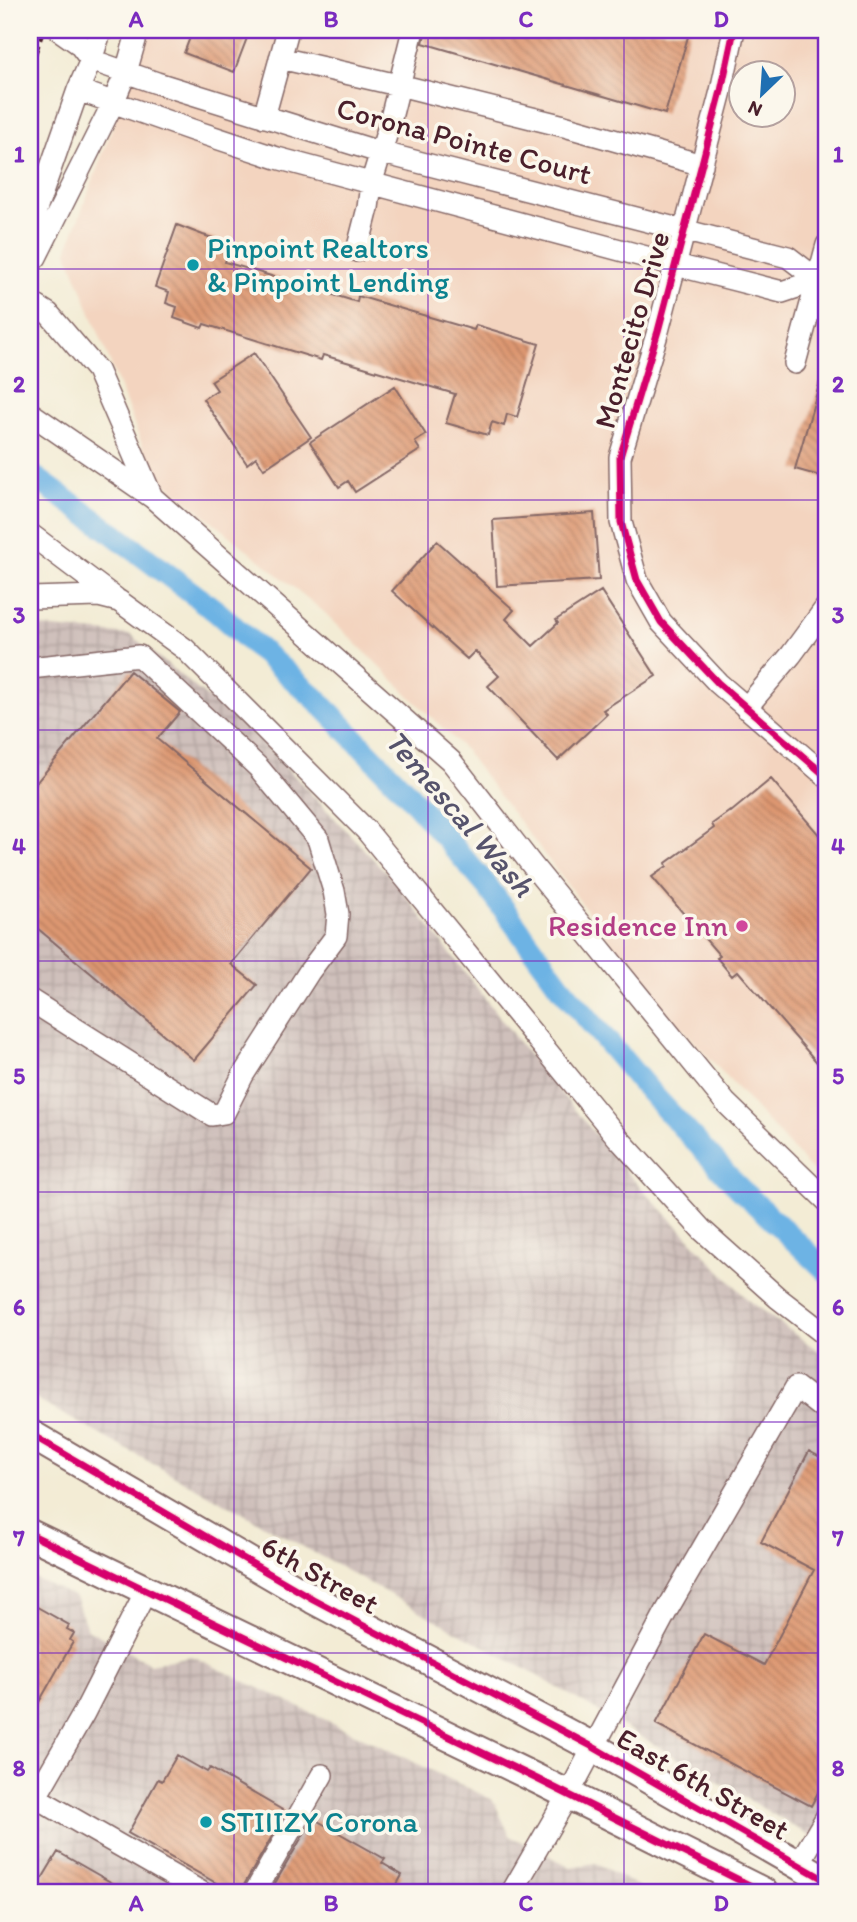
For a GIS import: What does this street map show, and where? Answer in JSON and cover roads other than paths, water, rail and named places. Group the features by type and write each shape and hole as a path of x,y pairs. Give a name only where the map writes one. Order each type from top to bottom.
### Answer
{"main road":[{"name":"6th Street","path":"30,1434 324,1605 593,1747"},
{"path":"30,1534 760,1891"},
{"name":"East 6th Street","path":"593,1747 827,1881"}],"street":[{"path":"59,30 79,44 91,60"},
{"path":"30,227 101,30"},
{"path":"30,263 36,257 113,103 138,30"},
{"path":"264,117 289,30"},
{"path":"356,251 379,152 389,126 413,30"},
{"name":"Montecito Drive","path":"734,30 676,265 620,457 621,522 638,580 661,622 718,683 827,777"},
{"path":"280,58 564,126 702,165"},
{"name":"Corona Pointe Court","path":"91,60 379,152 788,257 823,281"},
{"path":"78,90 277,158 676,265 782,292 823,281"},
{"path":"795,363 823,281 827,245"},
{"path":"30,302 48,314 97,370 152,497"},
{"path":"30,413 152,497 451,761 725,1102 827,1200"},
{"path":"30,534 185,649 366,830 541,1044 702,1230 778,1298 827,1336"},
{"path":"30,598 99,596 120,601"},
{"path":"746,708 792,655 827,606"},
{"path":"30,668 139,656 258,767 318,839 334,891 338,915 336,936 309,972 243,1075 224,1113 212,1115 30,1000"},
{"path":"512,1892 568,1795 667,1610 796,1387 827,1410"},
{"path":"146,1591 84,1713 33,1802 201,1892"},
{"path":"255,1892 322,1775"},
{"path":"798,1865 827,1816"}],"waterway":[{"name":"Temescal Wash","path":"30,474 217,612 316,699 408,794 487,886 560,986 650,1092 739,1188 827,1271"}],"railway":[{"path":"30,68 43,30"}],"place":[{"name":"Pinpoint Realtors & Pinpoint Lending","path":"193,265"},
{"name":"Residence Inn","path":"742,926"},
{"name":"STIIIZY Corona","path":"206,1822"}]}
